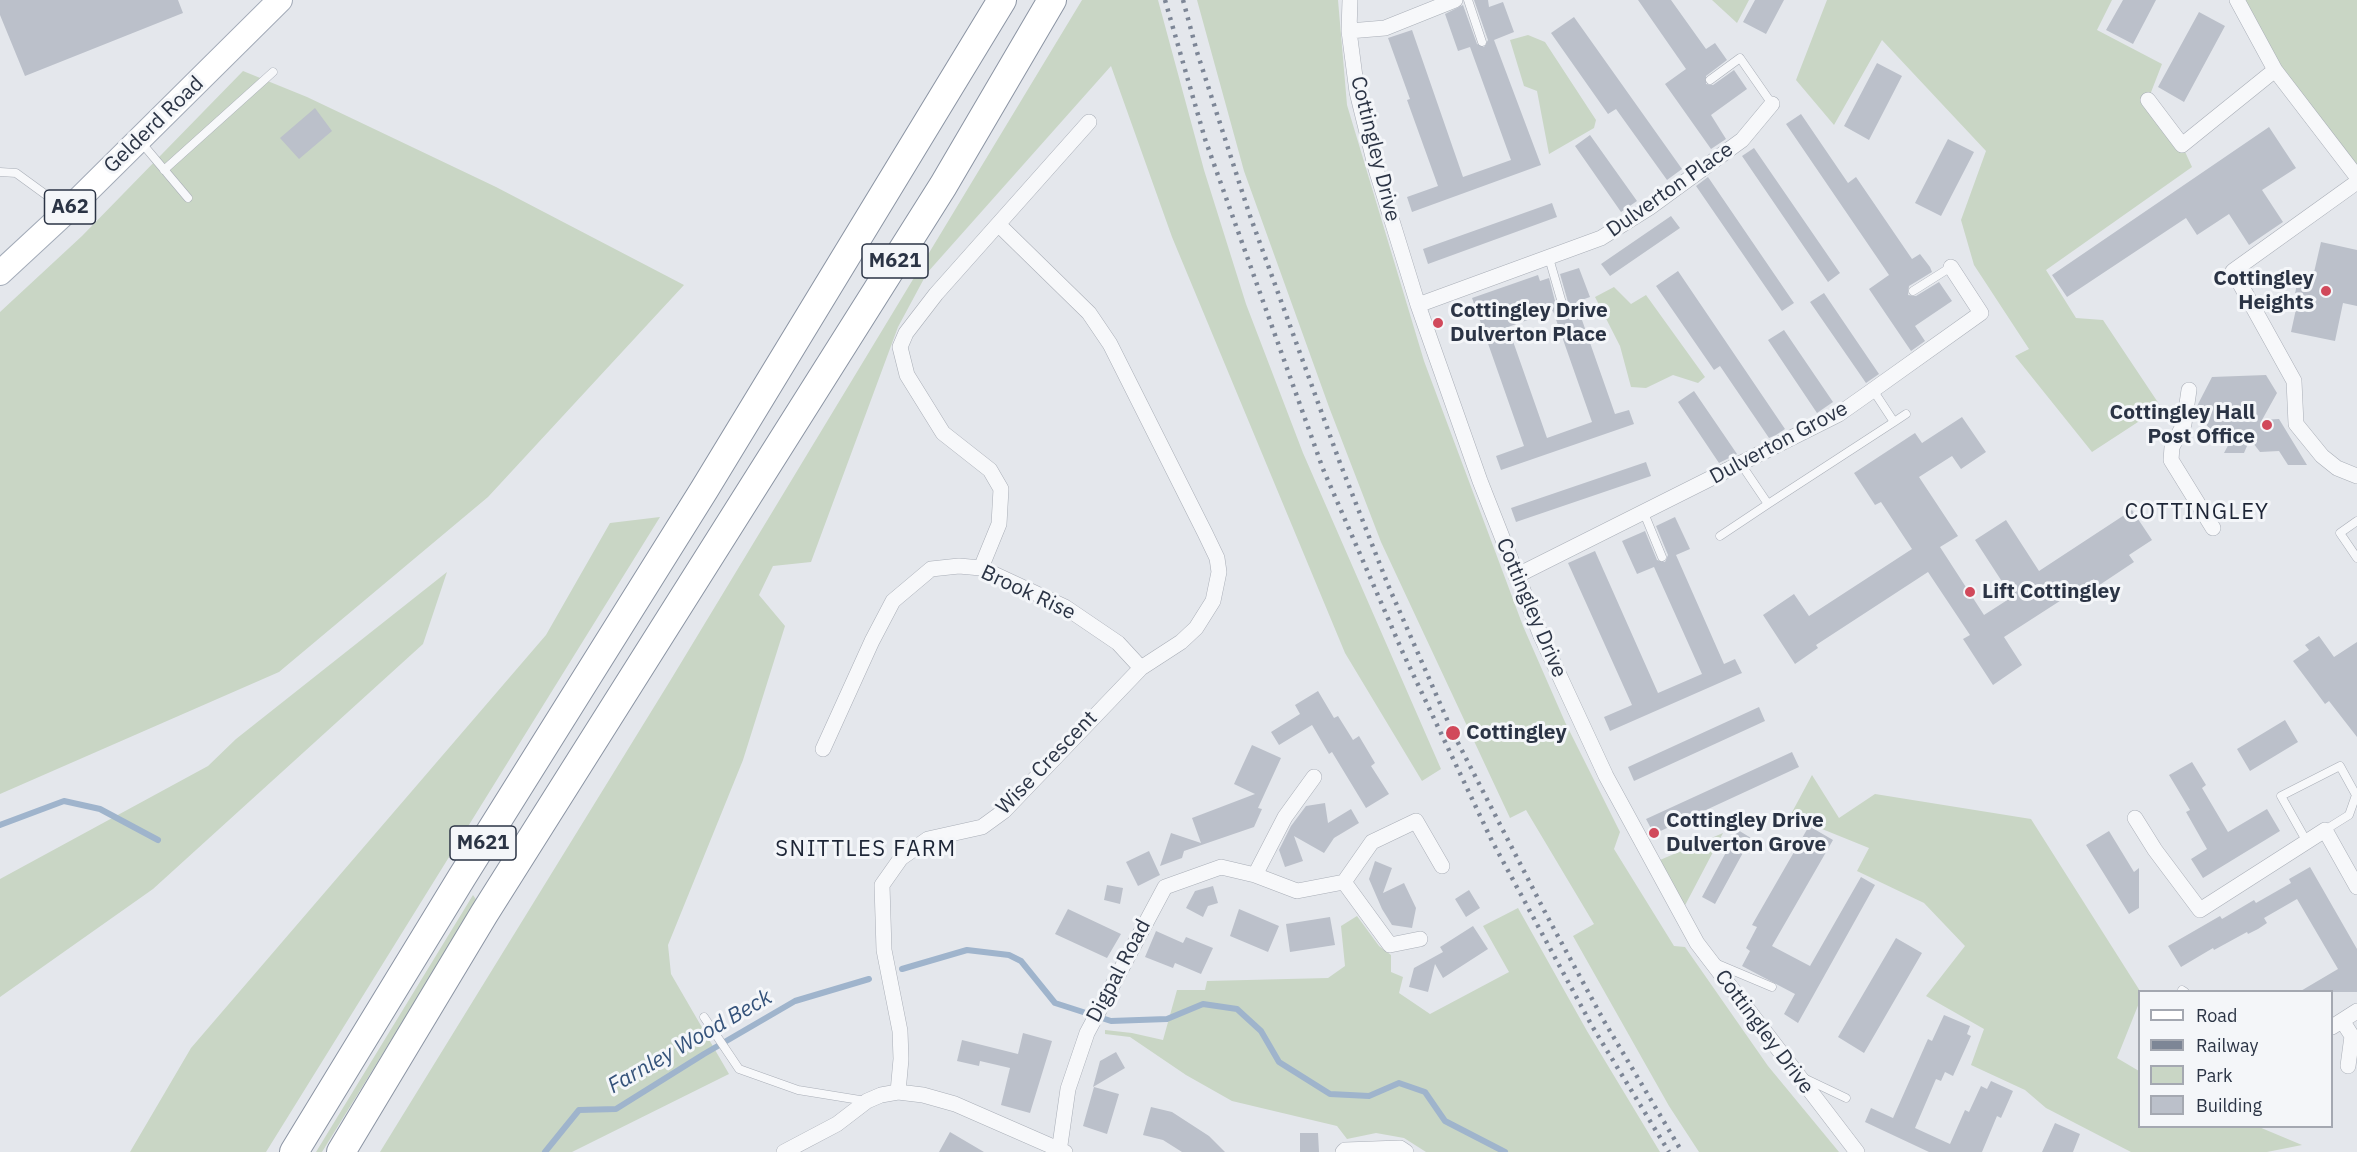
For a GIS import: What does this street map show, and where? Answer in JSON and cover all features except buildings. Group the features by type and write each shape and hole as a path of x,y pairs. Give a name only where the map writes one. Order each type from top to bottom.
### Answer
{"highway":[{"name":"M621","path":"294,1152 704,490 1002,0"},
{"name":"M621","path":"342,1152 484,914 943,186 1052,0"}],"main road":[{"name":"Gelderd Road","path":"0,273 68,210 280,0"}],"street":[{"name":"Cottingley Drive","path":"1350,0 1349,32 1357,92 1371,147 1418,305 1516,576 1606,776 1697,943 1795,1074 1857,1152"},
{"path":"1349,32 1385,28 1455,0"},
{"path":"2237,0 2275,70 2357,180 2233,271 2294,381 2296,424 2322,456 2337,468 2357,476"},
{"path":"2148,100 2182,145 2275,70"},
{"name":"Dulverton Place","path":"1418,305 1601,238 1649,208 1742,140 1772,104"},
{"path":"981,568 999,524 1001,489 990,470 943,433 907,375 900,347 918,315 1089,122"},
{"name":"Wise Crescent","path":"898,1092 901,1059 900,1031 884,950 882,885 901,858 928,839 982,826 1004,811 1141,668 1181,642 1209,612 1218,581 1217,558 1110,344 1089,314 999,225"},
{"name":"Dulverton Grove","path":"1516,576 1839,414 1981,314 1951,267"},
{"path":"2188,390 2184,424 2172,447 2171,460 2213,528"},
{"name":"Brook Rise","path":"824,749 872,641 893,602 932,569 959,566 981,568 1065,607 1118,643 1141,668"},
{"path":"1256,875 1285,817 1314,777"},
{"path":"2135,818 2155,850 2200,910 2325,830 2357,887"},
{"path":"1420,939 1390,945 1344,882 1372,842 1416,821 1442,866"},
{"name":"Digpal Road","path":"1061,1151 1068,1089 1087,1033 1098,1008 1165,887 1221,867 1256,875 1297,891 1344,882"},
{"path":"2348,1066 2352,1036 2337,1024 2357,1011"},
{"path":"784,1152 837,1124 867,1101 881,1095 898,1092 923,1095 955,1104 1061,1151"},
{"path":"1343,1152 1345,1150 1400,1148 1406,1152"}],"lane":[{"path":"1468,0 1482,42"},
{"path":"1710,80 1740,58 1772,104"},
{"path":"164,170 273,72"},
{"path":"139,140 188,198"},
{"path":"0,172 16,173 68,210"},
{"path":"1549,258 1562,303"},
{"path":"1913,291 1951,267"},
{"path":"1873,390 1893,422"},
{"path":"1720,536 1906,414"},
{"path":"1741,464 1768,504"},
{"path":"1644,513 1662,557"},
{"path":"2357,521 2340,533 2357,558"},
{"path":"2307,842 2282,796 2340,766 2356,795 2349,815 2325,830"},
{"path":"1710,961 1772,987"},
{"path":"704,1017 740,1069 798,1090 867,1101"},
{"path":"1795,1074 1846,1098"}],"green space":[{"path":"1082,0 1158,0 1204,170 1246,304 1303,453 1441,769 1422,781 1345,653 1172,237 1111,66 927,273 898,327 811,562 773,566 759,595 785,626 743,760 668,945 671,974 729,1074 572,1152 380,1152 670,681"},
{"path":"1197,0 1338,0 1347,105 1424,361 1523,626 1565,722 1620,832 1614,849 1674,946 1685,947 1768,1066 1839,1152 1699,1152 1669,1106 1573,936 1594,924 1526,810 1510,818 1381,542 1329,407 1244,171"},
{"path":"1712,0 1749,0 1737,23"},
{"path":"1827,0 2112,0 2097,30 2162,64 2148,100 2182,145 2192,167 2046,270 2076,318 2103,320 2161,407 2092,452 2015,356 2029,349 1974,265 1961,220 1986,151 1882,40 1834,125 1796,80"},
{"path":"2237,0 2357,0 2357,177 2275,70"},
{"path":"1528,35 1545,42 1596,120 1594,128 1549,154 1537,91 1524,86 1510,40"},
{"path":"243,71 307,97 496,187 684,285 488,497 279,672 0,794 0,312 82,236"},
{"path":"1614,287 1631,304 1646,295 1705,377 1698,383 1673,375 1646,388 1631,387 1620,346 1595,297"},
{"path":"660,517 266,1152 130,1152 191,1048 546,635 610,523"},
{"path":"447,572 423,644 153,889 0,997 0,879 208,766 236,739"},
{"path":"1812,775 1839,818 1875,794 2031,819 2139,990 2138,1006 2117,1058 2138,1070 2138,1128 2261,1128 2302,1145 2267,1152 2131,1152 2046,1108 2025,1090 1971,1065 1984,1029 1926,996 1965,946 1924,903 1857,871 1869,848 1790,816"},
{"path":"1723,833 1681,913 1653,863"},
{"path":"473,895 477,901 322,1152 316,1152"},
{"path":"1518,908 1587,1031 1660,1152 1426,1152 1404,1138 1376,1133 1347,1139 1337,1126 1232,1101 1186,1075 1130,1037 1105,1034 1105,1030 1163,1040 1177,990 1205,990 1207,981 1328,978 1345,966 1341,926 1357,916 1379,946 1391,955 1391,972 1403,977 1399,993 1430,1014 1509,972 1483,926"}],"waterway":[{"name":"Farnley Wood Beck","path":"0,825 64,801 100,809 158,840"},
{"name":"Farnley Wood Beck","path":"902,969 967,950 1009,955 1021,961 1055,1003 1111,1021 1167,1019 1203,1004 1237,1009 1261,1031 1279,1062 1330,1094 1369,1096 1399,1083 1425,1092 1445,1121 1505,1152"},
{"name":"Farnley Wood Beck","path":"545,1152 579,1110 616,1109 795,1001 869,979"}],"railway":[{"path":"1165,0 1205,139 1323,469 1403,653 1492,841 1592,1026 1669,1152"},
{"path":"1183,0 1197,52 1249,213 1340,463 1388,585 1453,733 1547,916 1604,1021 1682,1152"}],"place":[{"name":"Cottingley Heights","path":"2326,291"},
{"name":"Cottingley Drive Dulverton Place","path":"1438,323"},
{"name":"Cottingley Hall Post Office","path":"2267,425"},
{"name":"Lift Cottingley","path":"1970,592"},
{"name":"Cottingley","path":"1453,733"},
{"name":"Cottingley Drive Dulverton Grove","path":"1654,833"}],"district":[{"name":"COTTINGLEY","path":"2197,513"},
{"name":"SNITTLES FARM","path":"866,850"}]}
